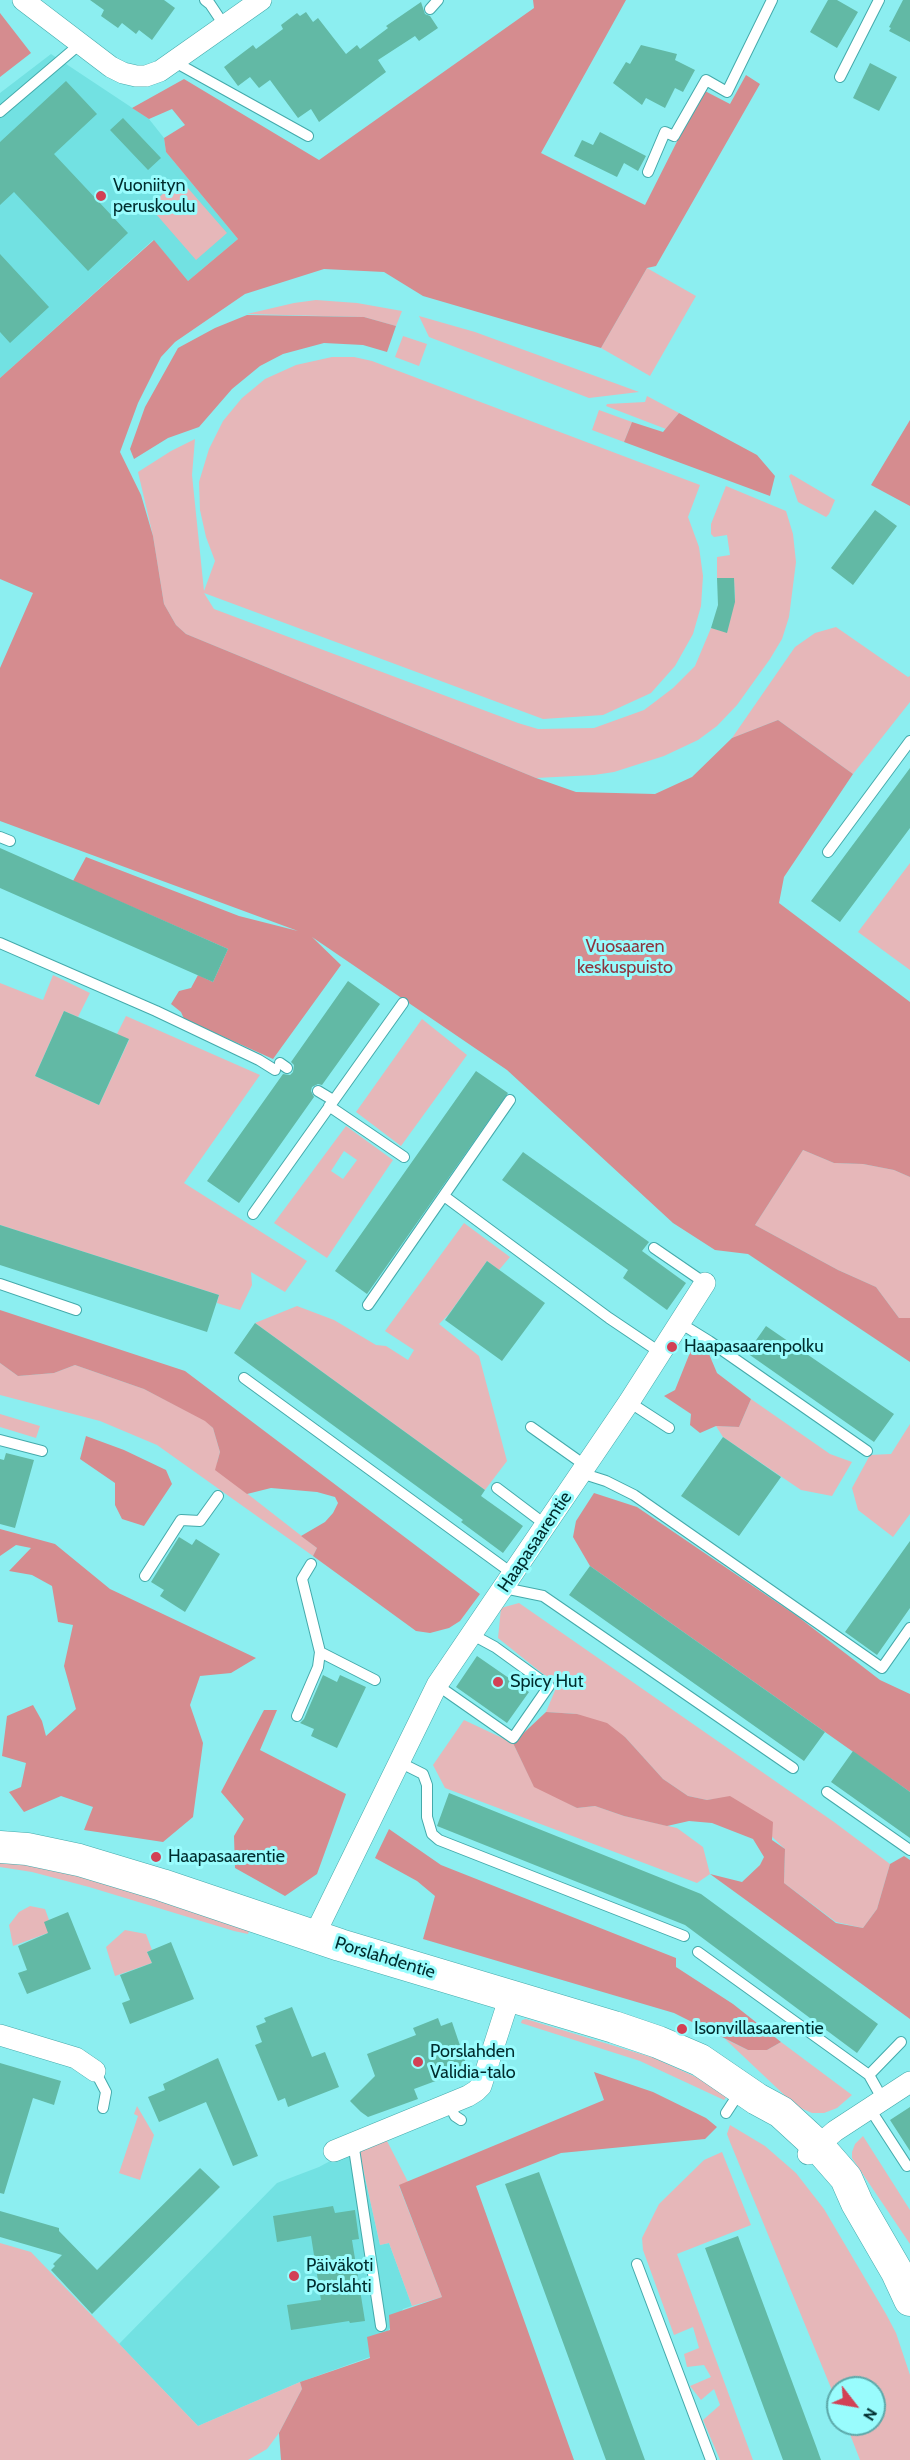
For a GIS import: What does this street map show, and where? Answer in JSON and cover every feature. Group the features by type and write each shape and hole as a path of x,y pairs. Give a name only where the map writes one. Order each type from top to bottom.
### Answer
{"street":[{"path":"24,0 80,44 123,73 136,76 146,76 160,71 261,0"},
{"name":"Haapasaarentie","path":"314,1936 437,1685 584,1470 705,1283"},
{"name":"Porslahdentie","path":"0,1847 27,1849 89,1862 162,1884 314,1936 658,2042 700,2060 742,2100 781,2112 813,2150 846,2178 857,2203 886,2250 910,2300"},
{"path":"344,2147 455,2112 468,2096 481,2086 510,1996"},
{"path":"0,2035 76,2058 95,2071"},
{"path":"813,2150 910,2082"}],"lane":[{"path":"205,0 224,26"},
{"path":"430,9 438,0"},
{"path":"648,172 665,132 674,136 706,80 727,92 772,0"},
{"path":"840,77 879,0"},
{"path":"0,112 80,44"},
{"path":"173,61 308,136"},
{"path":"828,852 910,741"},
{"path":"0,943 156,1011 260,1060 281,1067"},
{"path":"253,1214 402,1003"},
{"path":"318,1091 404,1157"},
{"path":"368,1305 510,1100"},
{"path":"444,1196 609,1318 661,1353"},
{"path":"654,1248 705,1283"},
{"path":"0,1284 76,1310"},
{"path":"680,1323 867,1451"},
{"path":"244,1378 508,1581 543,1596 793,1768"},
{"path":"629,1402 669,1428"},
{"path":"531,1427 584,1470 634,1496 882,1668 910,1628"},
{"path":"0,1440 42,1451"},
{"path":"498,1488 546,1525"},
{"path":"145,1576 182,1520 201,1521 218,1496"},
{"path":"297,1716 318,1667 320,1652 302,1579 311,1564"},
{"path":"437,1685 513,1738 549,1686 495,1647 471,1634"},
{"path":"320,1652 375,1680"},
{"path":"399,1762 423,1774 427,1785 427,1817 432,1834 439,1840 684,1936"},
{"path":"827,1792 910,1850"},
{"path":"698,1952 869,2075 876,2105 907,2166"},
{"path":"869,2075 901,2042"},
{"path":"95,2071 106,2092 103,2108"},
{"path":"344,2147 381,2326"},
{"path":"637,2264 711,2460"}],"shaded area":[{"name":"Vuoniityn peruskoulu","path":"51,54 149,119 164,138 166,152 238,239 188,281 153,240 0,378 0,93"},
{"path":"180,179 227,233 196,260 149,206"},
{"path":"647,268 696,296 650,376 601,348"},
{"path":"316,300 357,303 402,311 396,326 364,317 247,314"},
{"path":"419,316 475,332 639,392 589,398 429,337"},
{"path":"403,336 427,344 419,366 395,357"},
{"path":"332,357 354,357 372,361 700,485 688,517 699,547 703,576 701,606 693,634 675,666 651,693 603,715 543,719 204,593 214,609 518,723 538,729 594,728 644,710 673,688 695,666 711,628 727,632 735,599 734,579 717,578 717,557 730,555 727,535 714,537 711,534 711,524 726,486 786,511 793,534 796,562 789,617 782,639 737,705 717,726 698,740 664,756 614,772 536,778 186,634 176,625 164,604 153,536 138,472 195,439 192,475 204,591 215,561 206,537 200,510 199,482 209,449 223,421 242,398 265,379 296,365"},
{"path":"647,396 679,413 666,429 606,406 607,404 645,402"},
{"path":"599,410 632,422 624,442 592,430"},
{"path":"791,474 835,500 826,517 798,502 789,476"},
{"path":"836,627 908,677 910,676 910,702 853,774 778,720 732,738 795,647 815,633"},
{"path":"910,863 910,970 858,932"},
{"path":"53,975 90,993 78,1017 64,1011 35,1076 99,1105 129,1040 117,1034 126,1016 260,1075 184,1183 307,1261 285,1292 251,1272 252,1285 240,1310 217,1303 219,1295 0,1225 0,983 43,1000"},
{"path":"422,1019 467,1055 401,1146 356,1112"},
{"path":"346,1126 393,1160 327,1258 274,1223","holes":["344,1151 357,1160 343,1179 331,1171"]},
{"path":"803,1150 834,1163 863,1164 894,1170 910,1177 910,1318 899,1318 876,1287 838,1270 755,1225"},
{"path":"464,1223 510,1257 499,1270 487,1261 449,1314 439,1324 479,1356 507,1461 485,1490 255,1323 297,1306 334,1320 376,1345 386,1346 408,1360 414,1350 385,1331"},
{"path":"0,1363 18,1376 54,1373 75,1365 144,1389 205,1420 213,1428 220,1452 217,1463 240,1488 317,1548 313,1556 157,1445 100,1421 0,1395"},
{"path":"751,1399 830,1454 852,1462 832,1496 801,1490 723,1437 716,1426 739,1427"},
{"path":"0,1414 40,1426 36,1438 0,1427"},
{"path":"910,1424 910,1514 893,1537 858,1510 852,1488 870,1455 891,1454"},
{"path":"519,1603 834,1822 890,1864 877,1909 863,1928 836,1922 784,1883 785,1849 730,1797 707,1800 688,1796 663,1779 625,1737 577,1714 546,1712 556,1688 548,1678 498,1638 501,1608"},
{"path":"464,1720 513,1743 533,1784 577,1808 595,1806 624,1816 677,1828 703,1847 710,1874 697,1883 445,1788 433,1765"},
{"path":"0,1859 73,1872 250,1928 248,1934 234,1931 89,1887 32,1872 0,1867"},
{"path":"30,1906 45,1909 49,1920 48,1933 13,1946 9,1925 19,1912"},
{"path":"125,1930 146,1934 152,1950 147,1952 152,1963 115,1976 106,1947"},
{"path":"526,2019 654,2058 698,2078 727,2096 724,2100 640,2061 521,2023"},
{"path":"725,2039 748,2050 767,2050 781,2042 852,2095 837,2108 824,2113 812,2113 796,2106"},
{"path":"137,2106 154,2135 140,2180 119,2173 138,2116 134,2114"},
{"path":"730,2125 765,2146 796,2173 824,2209 886,2314 896,2333 910,2375 910,2460 860,2460 851,2436 886,2436 886,2376 826,2376 727,2134"},
{"path":"863,2136 910,2210 910,2244 852,2158 855,2144"},
{"path":"385,2137 408,2182 399,2186 442,2297 412,2306 389,2243 380,2245 358,2146"},
{"name":"Päiväkoti Porslahti","path":"358,2146 380,2245 389,2243 412,2306 403,2309 370,2357 300,2382 198,2426 119,2344 277,2183 319,2167"},
{"path":"722,2152 751,2225 677,2254 753,2460 720,2460 703,2420 720,2405 714,2389 701,2400 690,2386 711,2377 704,2365 687,2367 684,2354 699,2348 693,2327 674,2335 643,2250 642,2238 659,2204 704,2160"},
{"path":"0,2243 31,2252 198,2426 300,2382 302,2389 279,2433 267,2449 248,2460 0,2460"}],"green space":[{"name":"Vuosaaren keskuspuisto","path":"533,0 626,0 541,153 645,205 703,90 730,104 746,75 760,84 656,266 647,268 601,348 423,296 384,272 324,269 245,294 175,342 161,357 138,403 120,452 141,495 153,536 164,604 176,625 186,634 536,778 576,792 655,794 692,777 732,738 778,720 853,774 784,877 779,903 910,1002 910,1177 894,1170 863,1164 834,1163 803,1150 755,1225 838,1270 876,1287 899,1318 910,1318 910,1362 748,1254 715,1250 673,1223 507,1070 312,937 341,965 273,1059 184,1019 181,1012 171,1004 179,991 191,988 198,975 213,982 228,949 73,881 86,857 239,916 298,931 0,821 0,668 33,593 0,579 0,378 154,240 188,281 238,239 166,152 164,138 185,125 172,109 149,119 132,108 184,79 319,160 534,8"},
{"path":"0,13 31,53 0,77"},
{"path":"247,315 364,317 396,326 387,352 363,345 324,343 283,354 260,366 232,389 199,427 168,438 134,459 130,449 145,407 178,348 215,328"},
{"path":"679,413 757,455 775,476 770,496 624,442 632,422 663,432"},
{"path":"910,420 910,506 871,485"},
{"path":"0,1310 185,1371 480,1594 460,1621 449,1628 430,1633 416,1631 313,1556 317,1548 301,1536 325,1522 333,1513 338,1503 335,1497 317,1492 271,1488 247,1494 215,1470 220,1452 213,1428 205,1421 144,1389 75,1365 54,1373 18,1376 0,1363"},
{"path":"693,1345 709,1354 717,1373 751,1399 739,1427 716,1426 700,1433 690,1425 691,1414 664,1396 675,1390"},
{"path":"86,1436 124,1450 166,1470 172,1484 144,1526 122,1519 115,1505 115,1483 80,1459"},
{"path":"594,1493 637,1507 797,1616 880,1680 910,1694 910,1792 590,1566 573,1537 576,1521"},
{"path":"0,1529 55,1544 110,1589 256,1658 231,1673 200,1676 190,1705 203,1743 193,1817 163,1842 84,1830 93,1807 61,1796 24,1812 9,1792 21,1787 26,1763 2,1756 7,1716 33,1705 42,1721 46,1736 76,1709 64,1666 73,1625 58,1622 52,1586 32,1575 9,1571 31,1548 16,1545 0,1556"},
{"path":"264,1710 277,1710 260,1750 346,1794 317,1874 285,1896 235,1868 234,1836 244,1819 221,1792"},
{"path":"546,1712 577,1714 607,1723 625,1737 663,1779 688,1796 707,1800 730,1796 773,1822 772,1840 785,1849 784,1883 836,1923 863,1928 877,1909 890,1864 904,1856 910,1860 910,2019 710,1874 742,1882 760,1865 764,1857 753,1839 712,1823 689,1821 667,1826 624,1816 595,1806 577,1808 534,1787 513,1743"},
{"path":"389,1829 441,1865 676,1958 676,1967 733,2004 781,2042 767,2050 748,2050 674,2013 423,1939 435,1896 417,1881 375,1858"},
{"path":"594,2072 653,2092 706,2118 717,2127 705,2139 561,2153 476,2186 574,2460 281,2460 279,2433 302,2389 300,2382 370,2358 367,2337 390,2330 389,2315 442,2297 399,2185 604,2100"}],"building":[{"path":"90,0 164,0 175,8 152,40 139,30 136,34 122,23 118,28 101,16 104,10"},
{"path":"828,0 837,0 858,12 837,48 810,32"},
{"path":"903,0 910,0 910,42 889,31"},
{"path":"421,2 425,14 430,16 438,28 419,41 415,36 378,60 386,72 319,122 311,109 298,118 270,80 259,88 250,77 238,86 224,67 253,45 256,49 283,29 281,25 297,13 300,16 306,12 313,22 318,18 346,54 357,45 360,49 388,28 386,26"},
{"path":"641,45 677,54 675,60 695,70 683,92 675,88 665,108 646,98 642,105 613,83 626,62 630,64"},
{"path":"870,63 897,77 879,111 853,98"},
{"path":"66,81 97,114 54,154 128,233 88,271 14,192 0,205 0,142"},
{"path":"123,118 161,158 148,170 110,130"},
{"path":"600,132 646,156 638,171 624,163 617,177 574,156 582,140 593,145"},
{"path":"0,254 49,307 10,343 0,332"},
{"path":"875,510 897,526 853,585 831,568"},
{"path":"717,578 734,578 735,602 727,633 711,628 718,605"},
{"path":"910,768 910,828 840,922 811,901"},
{"path":"0,848 228,949 213,982 0,888"},
{"path":"348,981 380,1004 322,1085 312,1087 314,1097 239,1203 207,1181 283,1074 290,1075 293,1072 294,1065 291,1062"},
{"path":"64,1011 129,1039 99,1105 35,1076"},
{"path":"476,1071 508,1093 367,1294 335,1271"},
{"path":"523,1152 649,1242 642,1251 686,1283 667,1310 623,1278 628,1270 502,1180"},
{"path":"0,1225 219,1295 207,1332 0,1265"},
{"path":"487,1261 545,1303 502,1361 445,1320"},
{"path":"255,1323 485,1490 481,1496 523,1526 503,1553 461,1522 463,1520 234,1353"},
{"path":"766,1326 894,1414 874,1442 747,1353"},
{"path":"723,1437 781,1477 739,1536 681,1496"},
{"path":"6,1453 34,1460 15,1528 0,1524 0,1459 4,1460"},
{"path":"179,1537 192,1545 196,1539 220,1554 185,1612 160,1596 164,1590 151,1582"},
{"path":"910,1541 910,1608 877,1655 845,1632"},
{"path":"590,1566 825,1732 804,1761 569,1595"},
{"path":"477,1656 529,1692 507,1723 456,1687"},
{"path":"323,1675 337,1682 340,1675 366,1687 337,1748 311,1736 314,1729 300,1723 304,1719"},
{"path":"853,1751 910,1792 910,1838 831,1782"},
{"path":"449,1793 701,1894 878,2024 857,2053 685,1925 437,1826"},
{"path":"68,1912 91,1969 27,1994 18,1973 27,1970 18,1946 48,1933 44,1922"},
{"path":"171,1942 194,1999 130,2024 122,2003 130,2000 120,1975 152,1963 147,1952"},
{"path":"292,2007 312,2057 325,2052 339,2087 288,2107 285,2098 278,2101 255,2045 262,2042 256,2026 266,2022 264,2018"},
{"name":"Porslahden Validia-talo","path":"438,2018 441,2026 452,2022 468,2069 414,2089 418,2099 368,2117 361,2112 350,2101 375,2076 367,2054 416,2035 413,2028"},
{"path":"218,2058 258,2156 233,2166 206,2102 159,2122 148,2097 165,2090 163,2084"},
{"path":"0,2063 61,2081 54,2105 33,2098 4,2194 0,2193"},
{"path":"910,2107 910,2151 890,2120"},
{"path":"200,2168 220,2187 92,2314 51,2270 55,2266 53,2264 62,2255 0,2237 0,2211 59,2228 59,2231 97,2270"},
{"path":"539,2172 645,2460 606,2460 505,2184"},
{"path":"333,2206 335,2213 355,2210 359,2239 352,2240 365,2321 350,2323 349,2321 291,2330 287,2305 321,2300 311,2236 277,2242 273,2216"},
{"path":"738,2236 821,2460 783,2460 705,2248"}],"place":[{"name":"Vuoniityn peruskoulu","path":"101,196"},
{"name":"Haapasaarenpolku","path":"672,1347"},
{"name":"Spicy Hut","path":"498,1682"},
{"name":"Haapasaarentie","path":"156,1857"},
{"name":"Isonvillasaarentie","path":"682,2029"},
{"name":"Porslahden Validia-talo","path":"418,2062"},
{"name":"Päiväkoti Porslahti","path":"294,2276"}]}
